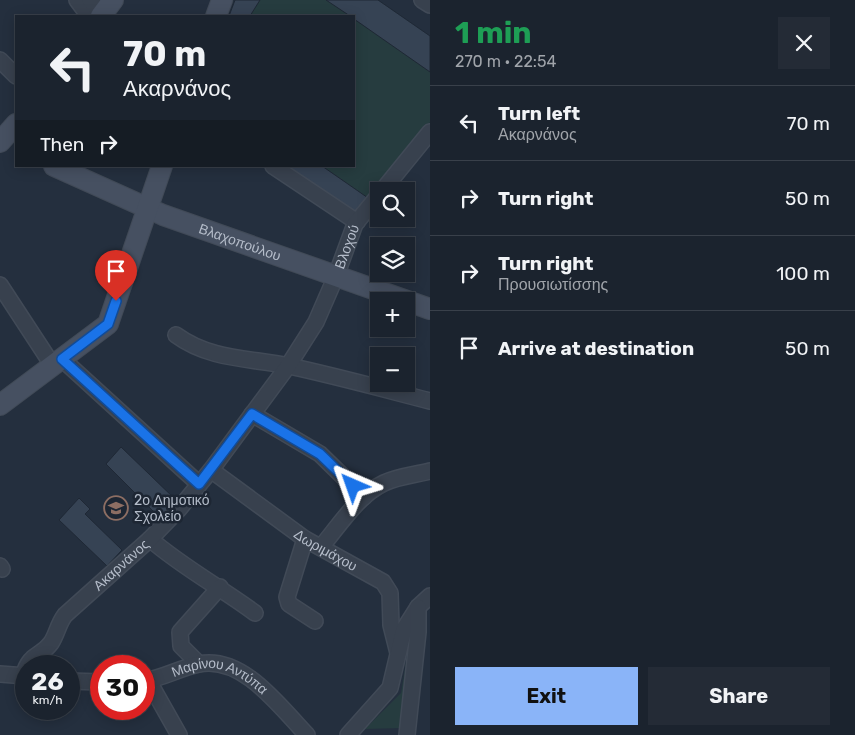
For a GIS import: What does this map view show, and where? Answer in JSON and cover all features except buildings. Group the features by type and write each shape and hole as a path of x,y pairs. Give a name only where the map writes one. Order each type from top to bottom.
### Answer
{"street":[{"path":"77,0 100,11"},
{"path":"216,15 222,0"},
{"path":"422,0 430,6"},
{"path":"0,60 15,75"},
{"path":"15,125 0,142 15,149"},
{"path":"389,182 430,132"},
{"name":"Βλαχοπούλου","path":"56,167 147,208 430,309"},
{"path":"0,405 108,324 162,167"},
{"path":"274,167 357,222"},
{"name":"Βλοχού","path":"336,276 357,222 370,206"},
{"name":"Ακαρνάνος","path":"35,655 51,643 58,624 66,615 150,539 211,470 288,366 316,322 336,276"},
{"path":"0,285 57,362 199,484"},
{"path":"176,335 190,345 216,355 288,366 430,401"},
{"path":"252,414 320,454 364,497"},
{"name":"Δωριμάχου","path":"211,470 305,539 374,576 388,588 392,631 398,653"},
{"path":"321,547 364,497 390,481 430,471"},
{"path":"150,539 184,566 220,587 255,613"},
{"path":"305,539 287,597 289,604 315,621"},
{"path":"199,664 181,646 180,632 220,587"},
{"path":"348,735 390,688 404,629 418,607 430,596"},
{"path":"407,735 418,632 418,607"},
{"name":"Μαρίνου Αντύπα","path":"155,677 199,664 217,665 245,673 307,735"},
{"path":"0,674 15,675"},
{"path":"155,695 179,735"}],"green space":[{"path":"235,0 378,0 430,36 430,122 384,182 370,182 370,201 359,215 287,167 355,167 355,15 229,15"},
{"path":"410,638 403,728 365,729 401,693"}],"place":[{"name":"2ο Δημοτικό Σχολείο","path":"116,508"}],"route":[{"path":"116,301 108,324 62,359 199,484 252,414 320,454 353,486"}]}
